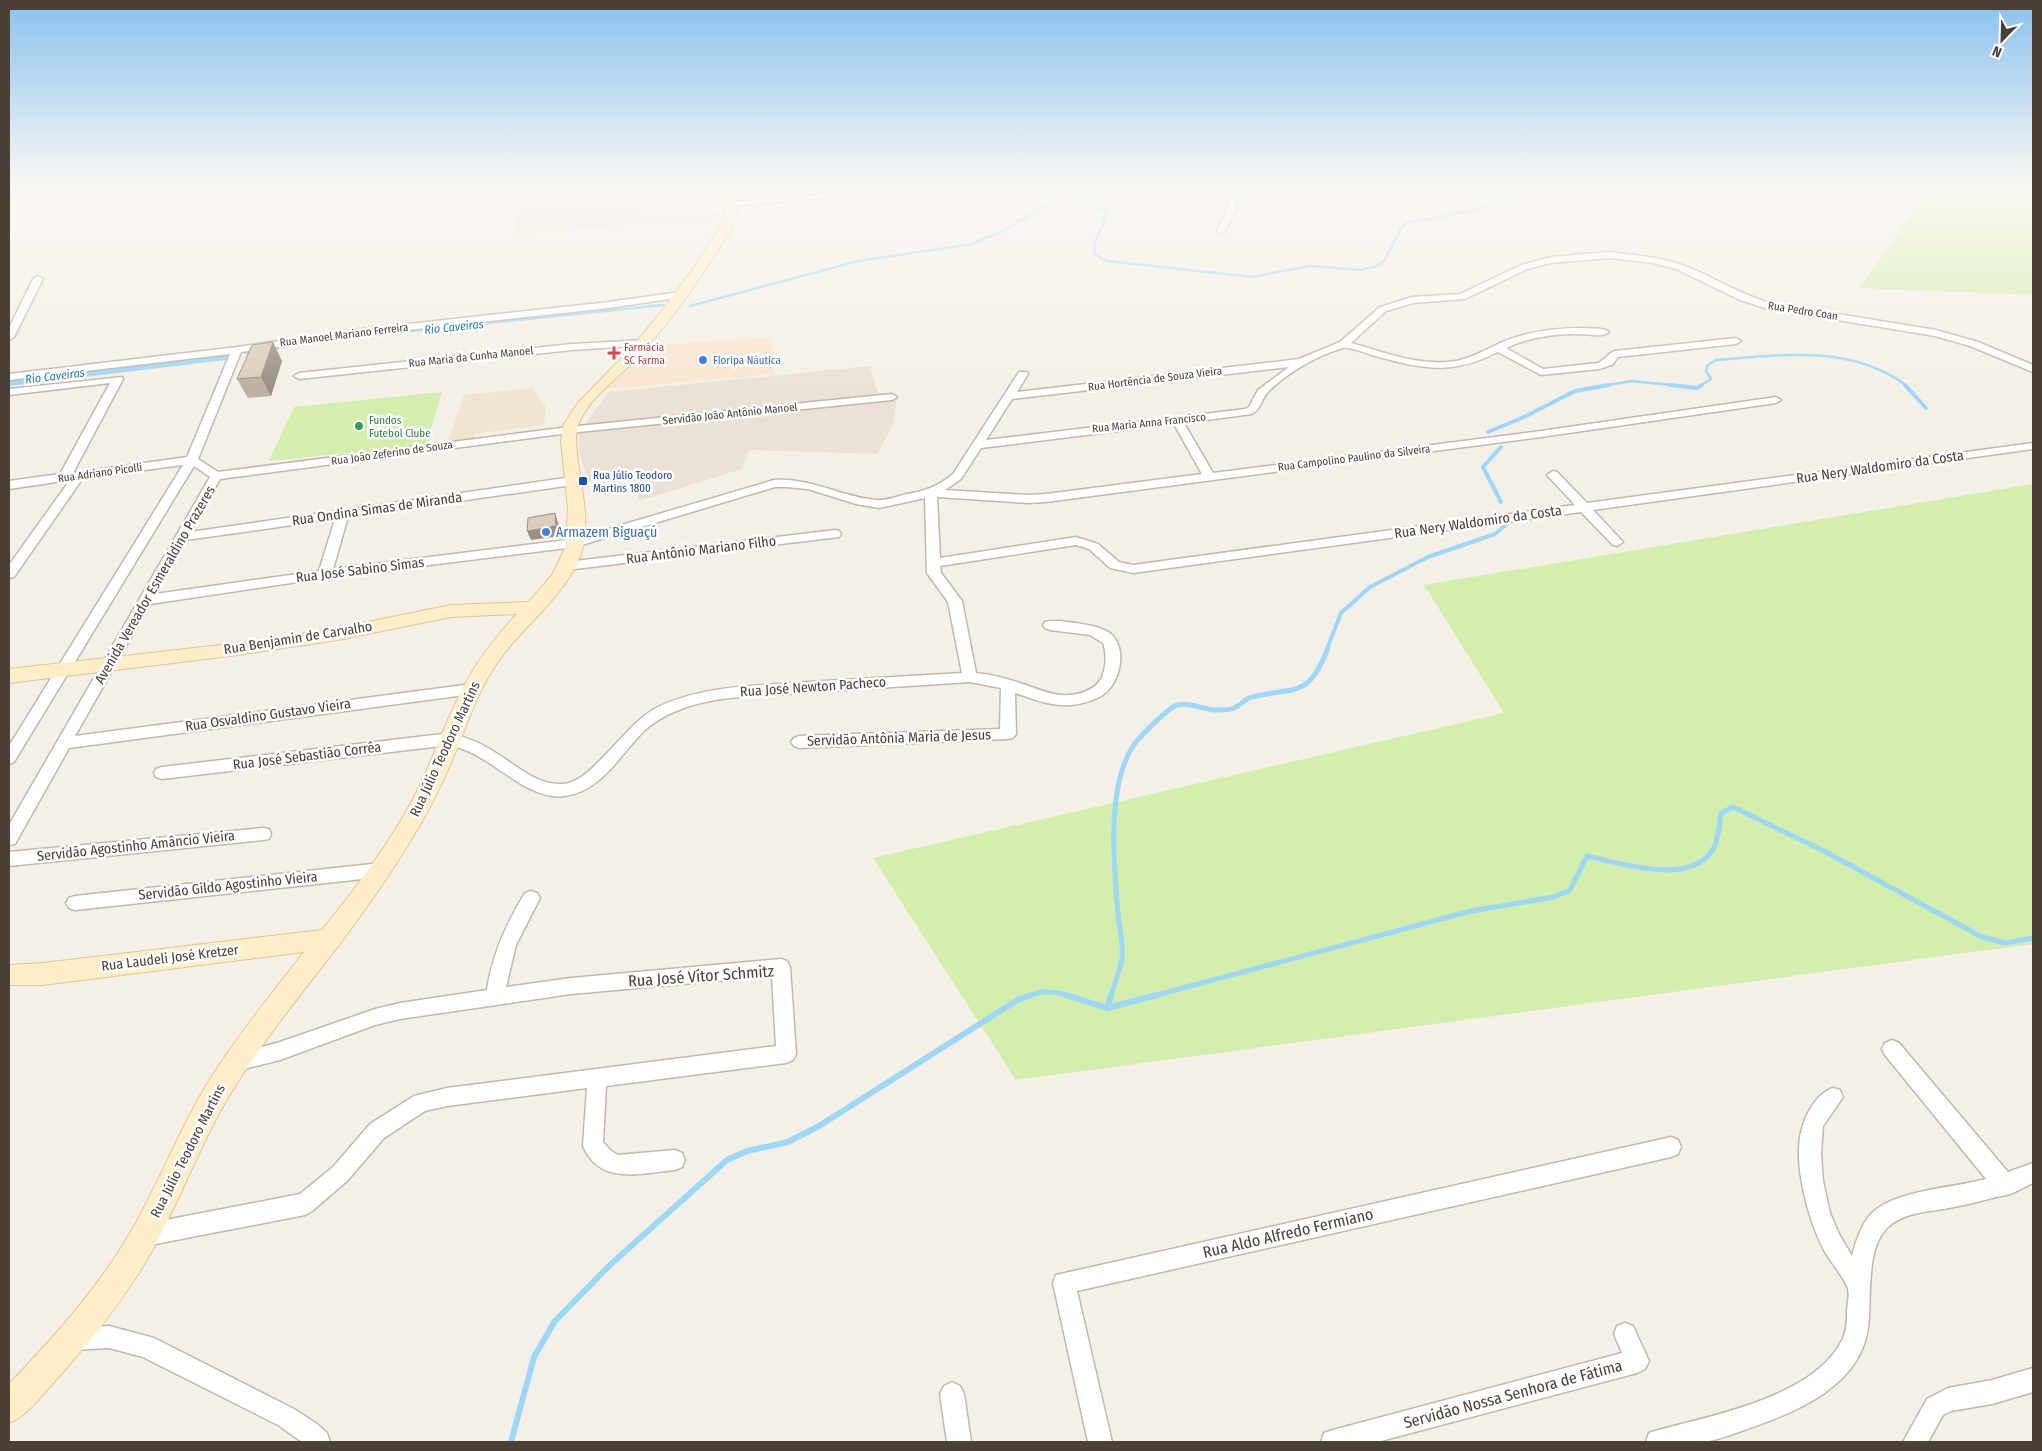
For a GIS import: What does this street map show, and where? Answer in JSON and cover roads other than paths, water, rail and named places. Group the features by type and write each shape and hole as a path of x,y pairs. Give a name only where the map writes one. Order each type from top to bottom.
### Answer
{"main road":[{"path":"569,430 581,409 644,343 708,254"},
{"name":"Rua Júlio Teodoro Martins","path":"9,1407 72,1339 115,1284 145,1235 204,1115 236,1062 381,870 415,817 451,740 472,689 499,647 534,608 567,566 574,551 577,530 569,430"},
{"name":"Rua Benjamin de Carvalho","path":"9,676 109,665 317,637 451,611 534,608"},
{"name":"Rua Laudeli José Kretzer","path":"9,975 53,972 330,938"}],"street":[{"name":"Rua Pedro Coan","path":"1301,362 1344,344 1373,316 1389,307 1412,300 1462,297 1524,267 1541,262 1618,256 1641,257 1679,267 1743,298 1768,306 1936,333 1974,344 2033,370"},
{"path":"9,337 38,279"},
{"name":"Rua Manoel Mariano Ferreira","path":"9,377 237,350 354,332 609,305 680,295"},
{"path":"1344,344 1398,358 1448,366 1468,362 1518,339 1542,334 1604,332"},
{"path":"1499,348 1541,372 1598,366 1608,363 1616,354 1622,353 1736,340"},
{"name":"Rua Maria da Cunha Manoel","path":"299,376 572,347 644,343"},
{"path":"9,758 192,460 237,350"},
{"name":"Rua Hortência de Souza Vieira","path":"1008,396 1301,362"},
{"name":"Rua Maria Anna Francisco","path":"976,446 1248,412 1253,409 1262,392 1301,362"},
{"path":"970,677 955,601 934,573 930,492 953,480 1023,374"},
{"path":"9,392 118,378 64,478"},
{"name":"Servidão João Antônio Manoel","path":"569,430 892,397"},
{"name":"Rua Campolino Paulino da Silveira","path":"930,492 1037,499 1540,434 1776,400"},
{"path":"1177,420 1209,477"},
{"name":"Rua João Zeferino de Souza","path":"216,476 569,430"},
{"name":"Rua Nery Waldomiro da Costa","path":"933,563 1076,541 1095,547 1115,567 1132,569 2033,446"},
{"name":"Rua Adriano Picolli","path":"9,485 192,460"},
{"name":"Avenida Vereador Esmeraldino Prazeres","path":"9,839 216,476 192,460"},
{"path":"1553,475 1617,542"},
{"path":"9,574 79,476"},
{"name":"Rua Ondina Simas de Miranda","path":"181,537 572,482"},
{"name":"Rua José Sabino Simas","path":"145,600 325,574 575,543 774,484 809,486 860,501 879,504 930,492"},
{"path":"325,574 342,514"},
{"name":"Rua Antônio Mariano Filho","path":"567,566 835,534"},
{"name":"Rua José Newton Pacheco","path":"451,740 480,750 545,790 567,790 583,784 596,774 642,724 660,712 680,705 719,696 752,691 970,677 992,679 1040,696 1064,700 1087,696 1105,686 1111,670 1112,646 1108,640 1102,635 1076,628 1050,625"},
{"name":"Servidão Antônia Maria de Jesus","path":"799,742 1008,734 1008,684"},
{"name":"Rua Osvaldino Gustavo Vieira","path":"64,743 472,689"},
{"name":"Rua José Sebastião Corrêa","path":"162,773 451,740"},
{"name":"Servidão Agostinho Amâncio Vieira","path":"9,860 197,839 264,834"},
{"name":"Servidão Gildo Agostinho Vieira","path":"75,902 381,870"},
{"path":"495,997 500,964 507,941 531,898"},
{"name":"Rua José Vítor Schmitz","path":"145,1235 305,1204 340,1174 377,1131 421,1103 448,1096 786,1054 781,967 571,986 417,1008 375,1017 280,1051 236,1062"},
{"path":"1892,1049 2005,1184"},
{"path":"597,1078 593,1146 604,1158 617,1165 674,1160"},
{"path":"1833,1097 1820,1111 1812,1128 1812,1177 1816,1202 1825,1230 1834,1250 1859,1285"},
{"name":"Rua Aldo Alfredo Fermiano","path":"1100,1442 1064,1283 1671,1147"},
{"path":"1658,1442 1767,1411 1826,1379 1840,1364 1852,1345 1857,1329 1859,1285 1866,1246 1878,1222 1888,1214 1918,1202 1952,1197 2005,1184 2033,1173"},
{"name":"Servidão Nossa Senhora de Fátima","path":"1333,1442 1637,1361 1625,1334"},
{"path":"72,1339 110,1337 146,1346 286,1417 309,1432 318,1442"},
{"path":"1915,1442 1935,1407 1948,1400 1992,1392 2033,1380"},
{"path":"952,1394 959,1442"}],"waterway":[{"name":"Rio Caveiras","path":"690,306 858,261 907,254"},
{"name":"Rio Caveiras","path":"1095,254 1107,261 1252,277 1310,266 1361,270 1375,267 1384,261 1388,254"},
{"name":"Rio Caveiras","path":"272,349 364,336 663,305"},
{"name":"Rio Caveiras","path":"245,353 255,352"},
{"path":"1700,386 1711,379 1706,371 1708,365 1716,360 1790,355 1815,355 1863,364 1885,373 1907,386"},
{"name":"Rio Caveiras","path":"9,381 220,356"},
{"path":"1602,386 1632,381 1681,386"},
{"path":"1488,432 1524,417 1575,391 1609,385"},
{"path":"1670,385 1697,388 1702,385"},
{"path":"1905,385 1926,408"},
{"path":"1501,447 1483,467 1501,502"},
{"path":"1327,649 1341,613 1370,587 1428,557 1495,534 1507,524"},
{"path":"1111,996 1122,959 1115,873 1115,805 1124,763 1133,746 1158,719 1178,705 1228,710 1250,698 1299,688 1314,676 1328,648"},
{"path":"1153,996 1471,911 1554,897 1570,890 1587,856 1635,867 1671,870 1687,868 1701,862 1712,851 1717,838 1721,813 1733,807 1824,851 1982,937 2005,943 2033,938"},
{"path":"1028,996 1049,992 1070,996"},
{"path":"511,1442 534,1357 555,1321 610,1265 727,1160 747,1151 788,1142 819,1126 1019,999 1032,995"},
{"path":"1066,995 1107,1008"},
{"path":"1107,1008 1111,995"},
{"path":"1107,1008 1157,995"}],"place":[{"name":"Farmácia SC Farma","path":"614,353"},
{"name":"Floripa Náutica","path":"703,360"},
{"name":"Fundos Futebol Clube","path":"359,426"},
{"name":"Rua Júlio Teodoro Martins 1800","path":"583,481"},
{"name":"Armazem Biguaçú","path":"546,532"}]}
